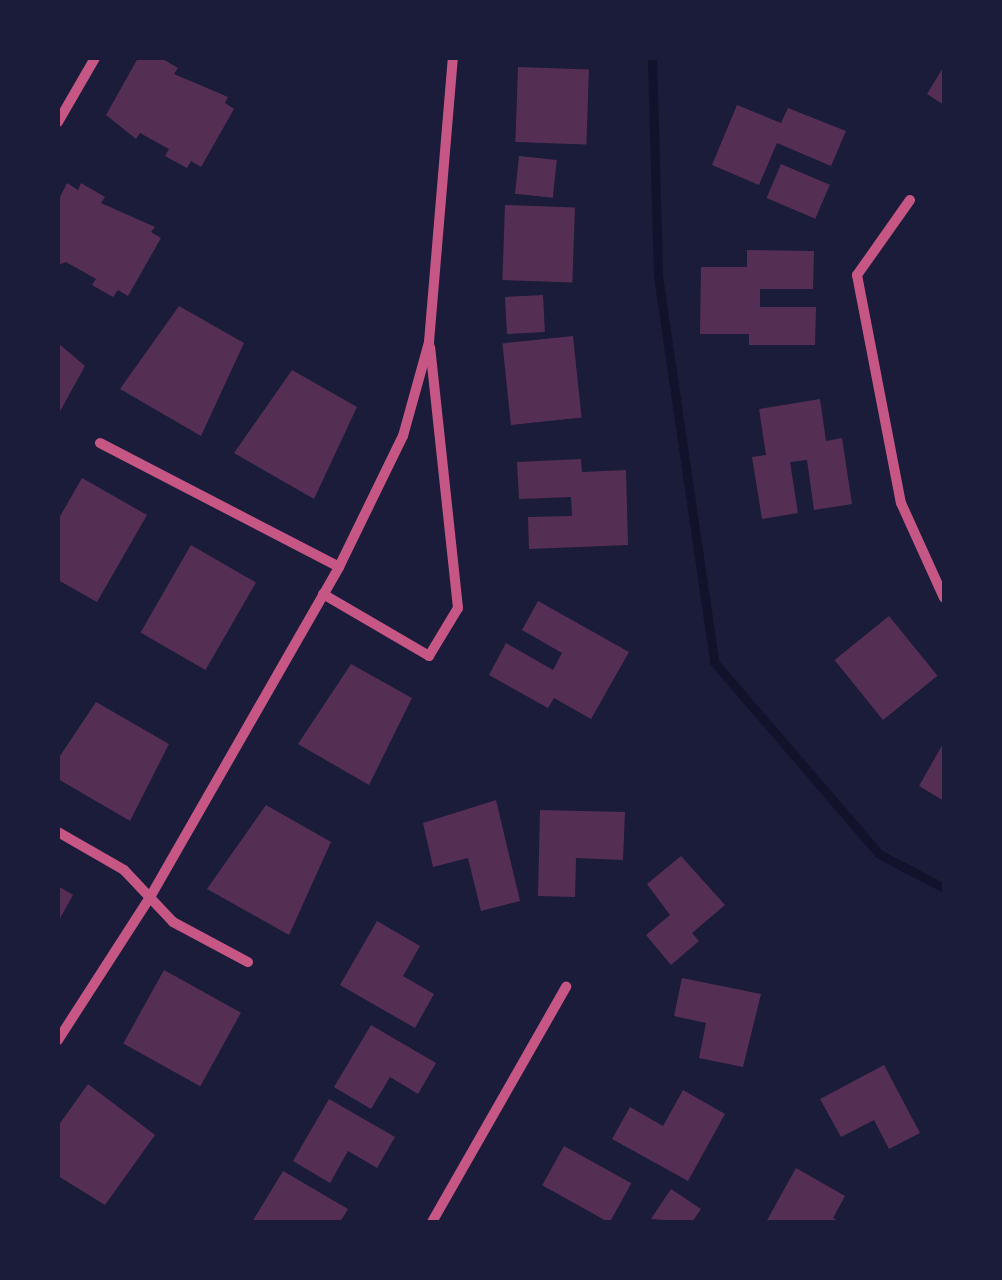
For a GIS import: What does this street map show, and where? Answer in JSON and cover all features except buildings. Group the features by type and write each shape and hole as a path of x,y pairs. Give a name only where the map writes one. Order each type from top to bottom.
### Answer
{"street":[{"path":"58,122 94,58"},
{"path":"58,1040 149,899 339,568 403,436 429,342 453,58"},
{"path":"910,200 857,275 901,503 944,598"},
{"path":"323,594 428,656 458,608 429,342"},
{"path":"100,444 339,568"},
{"path":"58,832 124,870 173,922 248,962"},
{"path":"432,1222 566,987"}],"waterway":[{"path":"652,58 658,276 714,662 879,854 944,888"}]}
